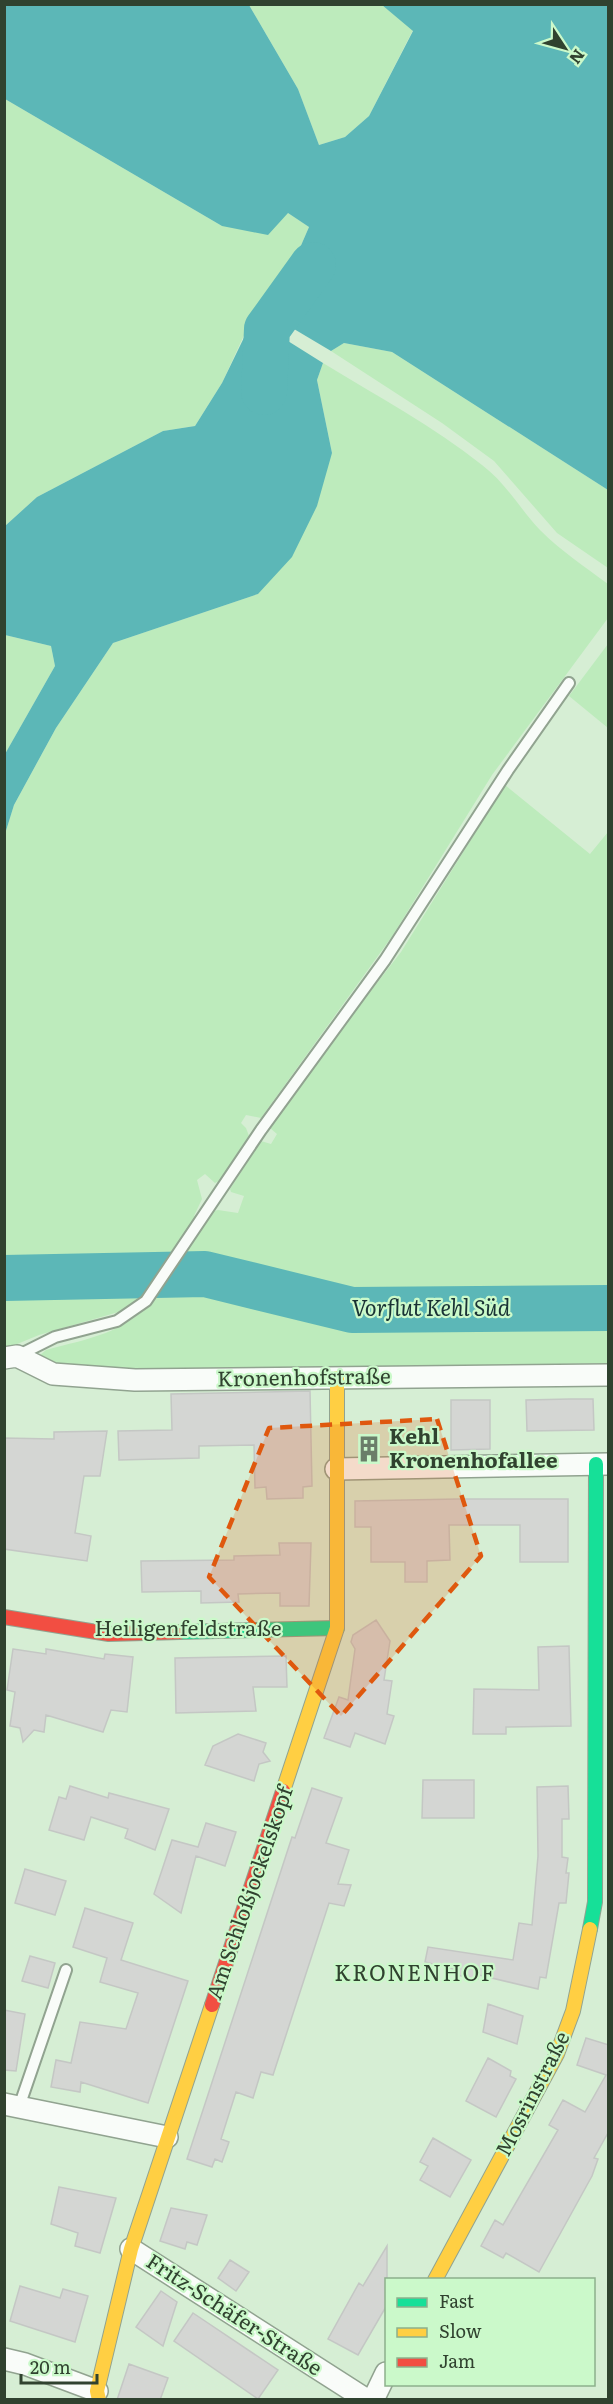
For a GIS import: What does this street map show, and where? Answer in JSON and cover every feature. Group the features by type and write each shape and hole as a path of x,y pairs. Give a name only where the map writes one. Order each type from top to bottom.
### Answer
{"street":[{"name":"Kronenhofstraße","path":"10,1357 53,1374 135,1380 609,1375"},
{"name":"Am Schloßjockelskopf","path":"98,2396 131,2249 338,1628 336,1378"},
{"path":"336,1469 602,1464"},
{"name":"Mosrinstraße","path":"436,2278 530,2108 557,2054 573,2011 595,1902 602,1464"},
{"name":"Heiligenfeldstraße","path":"4,1617 109,1634 338,1628"},
{"path":"12,2105 167,2137"},
{"name":"Fritz-Schäfer-Straße","path":"131,2249 367,2400"},
{"path":"4,2360 26,2364 98,2396"},
{"path":"373,2400 385,2377"}],"lane":[{"path":"10,1357 55,1337 117,1321 146,1301 261,1130 385,960 508,770 569,683"},
{"path":"12,2105 66,1970"}],"highlighted area":[{"path":"437,1419 481,1556 341,1716 209,1577 269,1428"}],"green space":[{"path":"249,5 382,5 413,30 369,116 345,137 319,145 298,89"},
{"path":"5,99 222,226 288,213 309,227 283,287 257,307 222,383 195,426 163,431 37,497 5,526"},
{"path":"344,343 392,352 608,490 608,568 557,533 494,461 442,423 331,351"},
{"path":"323,363 424,424 491,472 548,538 608,584 608,618 492,775 393,935 261,1118 246,1115 241,1123 249,1136 219,1181 215,1183 205,1174 197,1180 202,1199 194,1216 218,1210 238,1213 244,1196 231,1192 230,1189 261,1141 271,1144 277,1134 270,1128 325,1050 401,952 505,785 590,854 608,832 608,1363 136,1374 60,1371 39,1356 46,1350 91,1338 118,1327 143,1311 155,1299 141,1298 122,1311 39,1335 5,1349 5,834 14,805 56,728 113,643 258,594 332,453 317,380"},
{"path":"5,635 51,646 55,666 5,754"},
{"path":"608,644 608,728 569,696"}],"water":[{"path":"5,4 249,5 298,89 319,145 345,137 369,116 413,31 382,5 608,5 608,490 392,352 344,343 331,351 257,307 283,287 309,227 288,213 268,235 222,226 5,99"},
{"path":"253,319 323,363 317,380 332,453 317,506 292,557 258,594 113,643 56,728 14,805 5,834 5,754 55,666 51,646 5,635 5,526 37,497 163,431 195,426 222,383"}],"building":[{"path":"310,1391 312,1486 303,1487 303,1498 267,1499 266,1487 255,1488 254,1445 199,1446 199,1458 119,1460 118,1431 172,1430 171,1394"},
{"path":"593,1399 594,1430 527,1431 526,1400"},
{"path":"451,1400 490,1400 490,1449 451,1450"},
{"path":"107,1431 100,1476 84,1476 75,1533 91,1536 87,1561 4,1549 4,1438 54,1439 54,1432"},
{"path":"568,1499 568,1562 520,1562 520,1525 449,1525 450,1560 427,1561 427,1582 405,1582 405,1562 371,1562 371,1527 355,1527 355,1501"},
{"path":"279,1543 311,1543 309,1606 280,1606 280,1593 238,1594 239,1602 201,1603 201,1591 142,1592 141,1561 234,1560 234,1556 280,1555"},
{"path":"376,1620 390,1641 384,1680 392,1681 387,1714 394,1716 385,1744 355,1733 350,1747 324,1738 339,1697 348,1700 355,1649 351,1642 353,1635"},
{"path":"569,1646 571,1726 506,1727 506,1734 473,1734 474,1689 539,1690 538,1647"},
{"path":"13,1649 46,1654 46,1649 104,1659 105,1654 133,1657 127,1712 111,1710 103,1732 46,1715 44,1732 34,1730 23,1742 20,1728 10,1726 15,1692 7,1690"},
{"path":"286,1656 287,1687 253,1687 256,1711 176,1713 175,1658"},
{"path":"238,1734 266,1743 263,1752 270,1761 259,1764 254,1781 205,1765 213,1746"},
{"path":"423,1780 474,1780 474,1818 422,1818"},
{"path":"70,1786 108,1798 109,1793 169,1809 155,1850 125,1838 128,1829 91,1817 84,1840 49,1830 59,1797 66,1799"},
{"path":"568,1786 569,1819 562,1819 562,1857 568,1858 566,1873 569,1873 566,1903 559,1903 546,1978 540,1977 538,1989 479,1975 478,1979 456,1975 457,1970 425,1962 428,1947 513,1960 519,1923 532,1925 538,1856 537,1787"},
{"path":"312,1788 342,1798 326,1843 349,1850 338,1884 351,1885 344,1906 329,1903 273,2075 261,2072 253,2098 236,2092 221,2139 229,2142 222,2162 215,2159 212,2167 187,2159 292,1837 295,1838"},
{"path":"206,1823 236,1832 225,1866 196,1856 181,1913 154,1894 172,1840 198,1847"},
{"path":"25,1869 66,1881 55,1915 15,1903"},
{"path":"85,1908 133,1923 121,1960 188,1981 148,2103 81,2082 80,2092 51,2087 56,2060 71,2063 80,2022 126,2029 138,1993 100,1982 107,1958 73,1947"},
{"path":"30,1956 55,1963 48,1988 22,1981"},
{"path":"488,2004 523,2016 517,2044 483,2032"},
{"path":"4,2010 25,2014 16,2071 4,2070"},
{"path":"586,2038 609,2045 609,2131 594,2158 598,2159 592,2176 539,2272 506,2253 503,2258 481,2246 495,2220 503,2225 558,2130 549,2125 563,2100 585,2112 606,2075 577,2065"},
{"path":"488,2058 511,2071 510,2076 516,2079 496,2117 466,2101"},
{"path":"433,2138 471,2160 450,2197 420,2180 428,2166 420,2162"},
{"path":"59,2187 116,2198 100,2253 75,2246 78,2233 51,2224"},
{"path":"171,2208 207,2215 197,2245 187,2242 185,2249 160,2241"},
{"path":"387,2246 385,2308 358,2355 328,2339 359,2283 363,2286"},
{"path":"230,2260 249,2272 236,2291 218,2278"},
{"path":"20,2286 60,2298 63,2289 88,2296 75,2342 10,2321"},
{"path":"161,2291 177,2302 163,2346 136,2327"},
{"path":"193,2313 278,2370 258,2399 174,2341"},
{"path":"129,2364 168,2378 160,2400 117,2400"}],"waterway":[{"path":"264,392 267,329 313,265"},
{"name":"Vorflut Kehl Süd","path":"4,1278 205,1274 352,1310 608,1308"}],"traffic: fast":[{"path":"590,1929 595,1902 596,1464"},
{"path":"180,1632 337,1628"}],"traffic: slow":[{"path":"283,1791 337,1628 337,1378"},
{"path":"436,2278 557,2054 573,2011 590,1929"},
{"path":"99,2400 97,2391 131,2249 212,2005"}],"traffic: jam":[{"path":"4,1617 109,1634 180,1632"},
{"path":"212,2005 283,1791"}],"place":[{"name":"Kehl Kronenhofallee","path":"369,1449"}],"district":[{"name":"KRONENHOF","path":"415,1973"}]}
